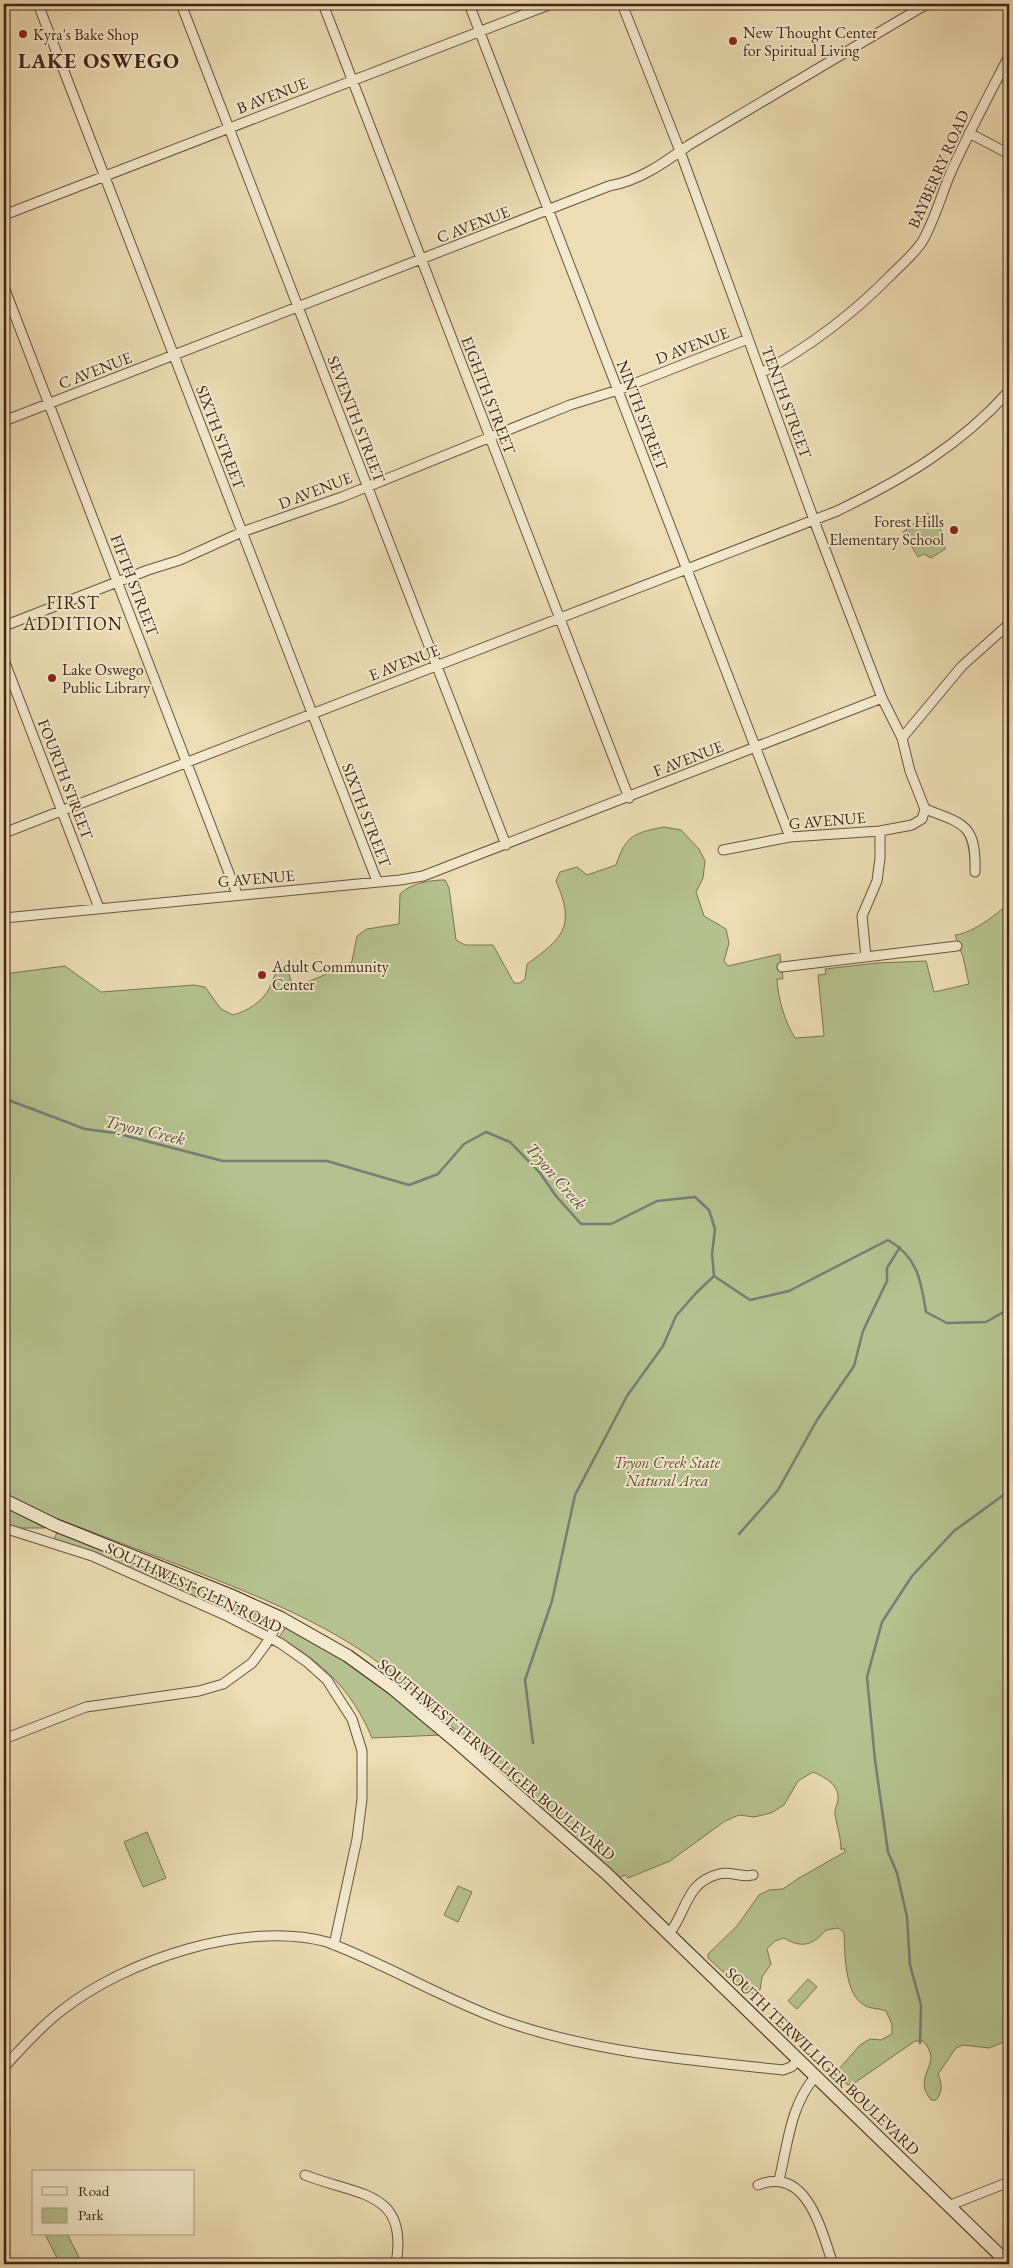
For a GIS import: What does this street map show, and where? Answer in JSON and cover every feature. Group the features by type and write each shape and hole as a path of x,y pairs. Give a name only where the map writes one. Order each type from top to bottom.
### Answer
{"main road":[{"name":"SOUTHWEST TERWILLIGER BOULEVARD","path":"4,1500 55,1525 230,1594 281,1618 343,1652 392,1688 466,1750 614,1881"},
{"name":"SOUTH TERWILLIGER BOULEVARD","path":"614,1881 1009,2264"}],"street":[{"name":"SIXTH STREET","path":"38,4 376,881"},
{"name":"SEVENTH STREET","path":"181,4 506,845"},
{"name":"EIGHTH STREET","path":"323,4 629,798"},
{"name":"NINTH STREET","path":"469,4 790,837"},
{"name":"B AVENUE","path":"4,215 551,4"},
{"name":"TENTH STREET","path":"622,4 680,151 814,520 882,698 902,738 910,770 925,809"},
{"name":"C AVENUE","path":"4,422 609,186 633,179 661,165 680,151 927,4"},
{"name":"BAYBERRY ROAD","path":"761,373 785,360 862,306 915,251 932,221 969,133 1009,56"},
{"path":"969,133 1009,154"},
{"name":"FIFTH STREET","path":"4,287 237,894"},
{"name":"D AVENUE","path":"4,626 148,570 180,560 242,532 285,518 570,405 618,390 748,339"},
{"name":"E AVENUE","path":"4,833 837,511 886,487 940,454 962,438 1009,391"},
{"path":"902,738 962,666 1009,624"},
{"name":"FOURTH STREET","path":"4,660 99,908"},
{"name":"F AVENUE","path":"506,845 882,698"},
{"path":"925,809 958,822 965,828 975,847 975,872"},
{"name":"G AVENUE","path":"723,850 790,837 880,830 917,824 922,819 925,809"},
{"path":"866,958 862,916 877,881 881,846 880,830"},
{"name":"G AVENUE","path":"4,918 423,876 506,845"},
{"path":"782,967 957,946"},
{"name":"SOUTHWEST GLEN ROAD","path":"4,1528 92,1556 270,1638 307,1662 327,1680 352,1719 362,1751 362,1799 357,1839 334,1945"},
{"path":"4,1739 86,1707 215,1687 244,1670 259,1654 281,1618"},
{"path":"669,1934 682,1915 689,1895 703,1881 711,1876 727,1872 745,1876 753,1875"},
{"path":"4,2067 42,2027 74,2001 111,1979 179,1951 221,1941 265,1936 305,1937 334,1945 509,2022 617,2051 783,2070 791,2067 798,2061"},
{"path":"779,2180 794,2112 807,2086 815,2077"},
{"path":"305,2175 364,2194 389,2209 400,2235 396,2264"},
{"path":"758,2185 767,2181 779,2180 796,2188 807,2200 821,2230 832,2264"},
{"path":"948,2206 1009,2182"}],"green space":[{"path":"928,513 943,533 945,549 931,558 924,554 918,557 903,532"},
{"name":"Tryon Creek State Natural Area","path":"664,827 681,830 699,849 705,861 703,878 696,892 704,916 726,929 729,943 724,961 728,966 780,954 783,979 777,979 780,1002 785,1018 795,1038 824,1036 818,975 826,974 825,969 877,963 926,961 934,992 969,984 963,957 955,935 977,927 1009,903 1009,2040 989,2048 963,2045 956,2048 938,2074 941,2088 936,2100 931,2100 925,2090 925,2076 931,2055 923,2041 915,2041 853,2084 848,2085 839,2077 839,2069 860,2045 870,2039 881,2040 892,2034 892,2024 886,2011 866,2006 857,2000 847,1972 844,1932 838,1928 826,1930 807,1944 796,1944 784,1938 775,1941 767,1949 771,1964 762,1977 760,1990 754,1994 735,1983 708,1958 708,1954 737,1926 759,1895 769,1890 783,1889 845,1852 844,1848 841,1850 835,1814 838,1794 833,1785 826,1779 813,1772 798,1781 784,1805 771,1813 754,1817 739,1815 725,1821 670,1861 628,1878 625,1875 619,1878 396,1676 340,1637 247,1592 35,1510 4,1493 4,974 65,966 101,992 194,985 205,987 221,1009 233,1015 244,1011 258,1002 269,989 281,968 288,971 292,984 296,987 331,972 344,971 352,961 357,936 367,929 399,924 400,894 404,890 421,883 445,880 449,888 456,940 465,945 493,945 514,983 520,983 525,979 527,964 550,947 562,930 565,921 565,910 556,881 560,872 577,867 587,875 616,865 624,847 632,837 645,831"},
{"path":"4,1506 45,1528 4,1528"},
{"path":"57,1532 268,1616 270,1624 267,1632 54,1540"},
{"path":"286,1627 291,1627 366,1675 441,1735 372,1738 355,1706 334,1679 309,1657 279,1637"},
{"path":"147,1832 166,1878 143,1887 124,1842"},
{"path":"458,1886 472,1892 458,1922 444,1915"},
{"path":"808,1979 817,1987 797,2009 788,2001"},
{"path":"46,2236 68,2236 79,2257 60,2264"}],"waterway":[{"name":"Tryon Creek","path":"4,1095 11,1101 85,1129 115,1133 223,1161 327,1161 409,1185 438,1174 464,1144 486,1132 510,1142 540,1173 556,1196 581,1224 611,1224 657,1201 695,1197 709,1210 715,1229 712,1254 714,1276 750,1300 789,1291 888,1240 906,1254 912,1262 920,1280 926,1312 947,1323 986,1322 1009,1309"},
{"path":"739,1534 778,1490 817,1420 854,1366 863,1331 887,1281 887,1268 900,1247"},
{"path":"533,1743 525,1680 552,1601 575,1495 627,1396 663,1346 676,1316 714,1276"},
{"path":"920,2043 921,2005 910,1965 907,1917 897,1873 888,1852 875,1760 867,1677 882,1622 912,1576 954,1531 1009,1491"}],"place":[{"name":"Kyra's Bake Shop","path":"23,34"},
{"name":"New Thought Center for Spiritual Living","path":"733,41"},
{"name":"Forest Hills Elementary School","path":"954,530"},
{"name":"Lake Oswego Public Library","path":"52,678"},
{"name":"Adult Community Center","path":"262,975"}],"district":[{"name":"LAKE OSWEGO","path":"99,61"},
{"name":"FIRST ADDITION","path":"73,613"}]}
